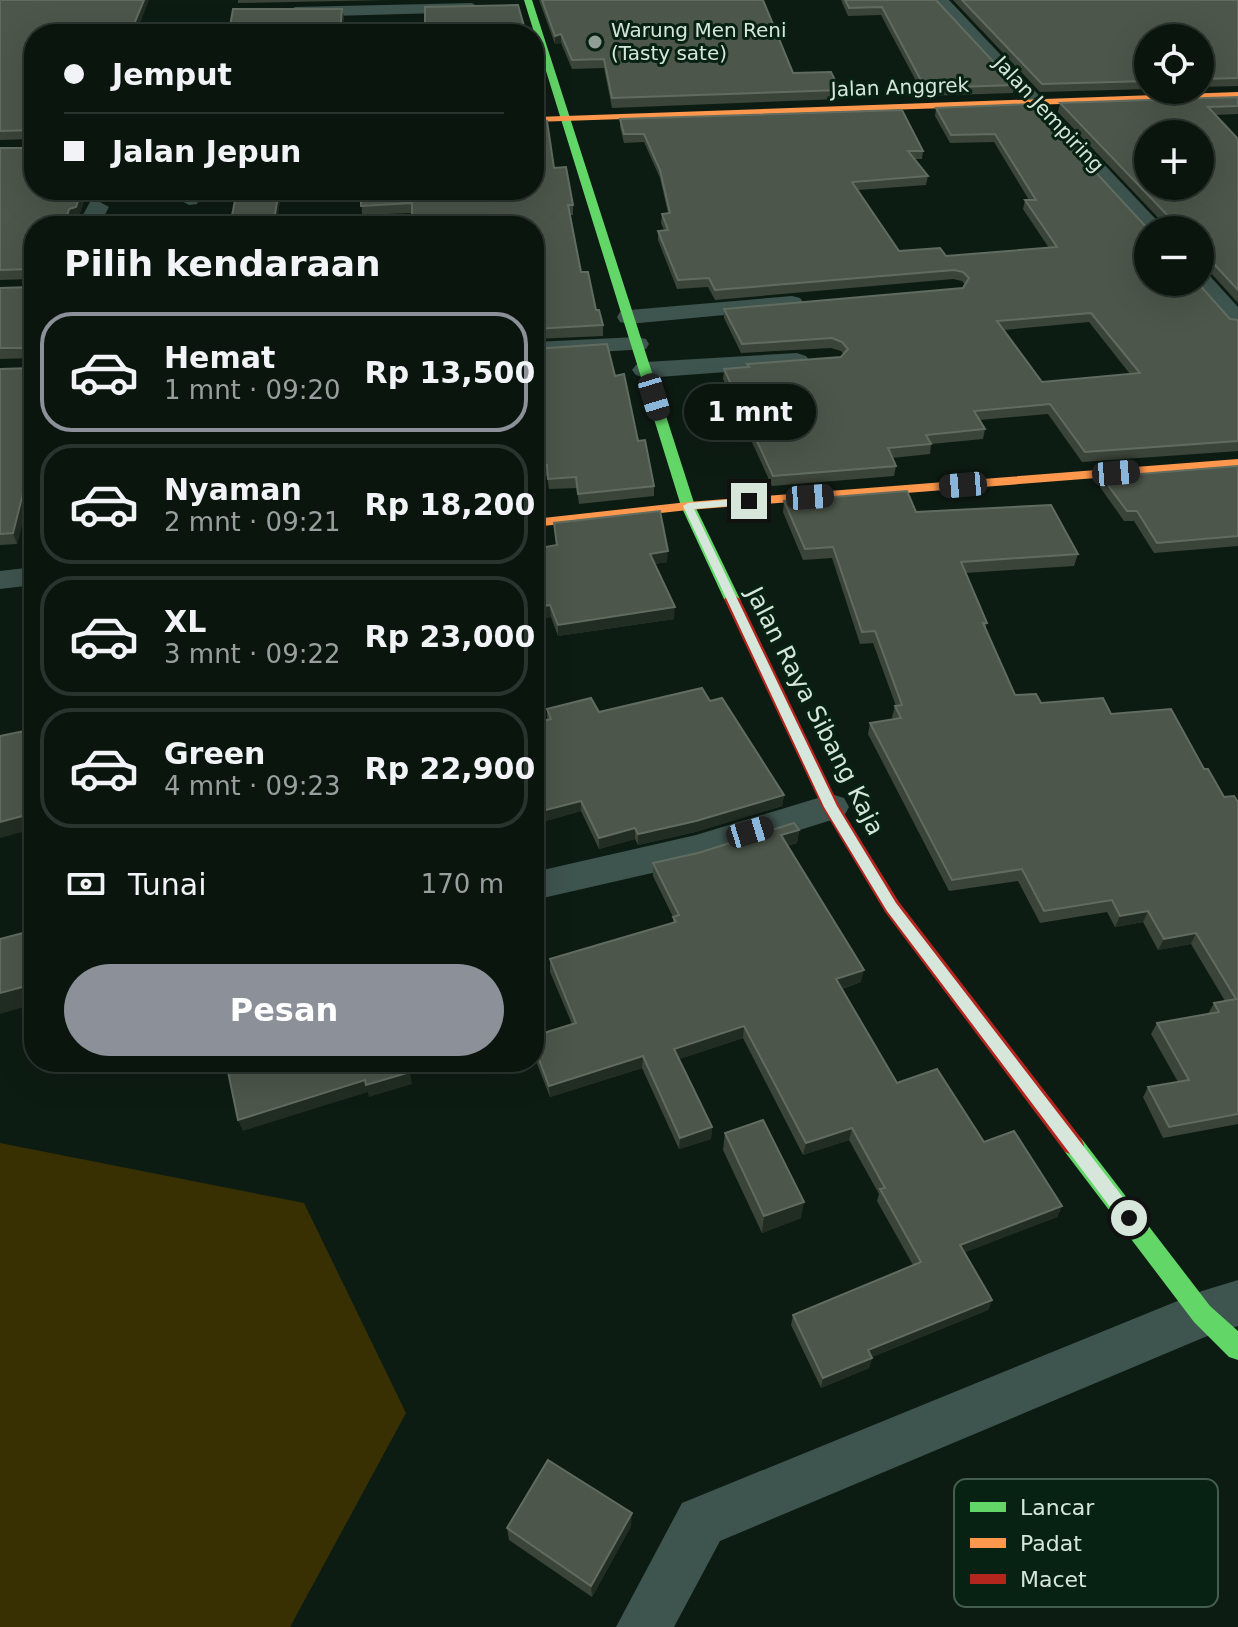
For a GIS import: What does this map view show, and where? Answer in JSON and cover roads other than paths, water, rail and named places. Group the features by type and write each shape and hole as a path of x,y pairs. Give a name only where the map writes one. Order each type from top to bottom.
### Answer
{"main road":[{"name":"Jalan Raya Sibang Kaja","path":"525,4 532,24"},
{"name":"Jalan Raya Sibang Kaja","path":"544,61 688,506 831,807 892,907 1220,1309 1238,1348"},
{"name":"Jalan Anggrek","path":"544,119 1238,95"},
{"path":"544,522 688,506 1238,463"}],"street":[{"name":"Jalan Jempiring","path":"940,0 1041,104 1142,216"},
{"path":"294,8 487,8"},
{"path":"1214,294 1238,321"},
{"path":"629,317 814,301"},
{"path":"544,349 637,344"},
{"path":"645,370 815,360"},
{"path":"0,580 24,577"},
{"path":"544,884 696,849 831,807"},
{"path":"644,1627 701,1522 1220,1309"}],"place":[{"name":"Warung Men Reni (Tasty sate)","path":"595,42"}]}
